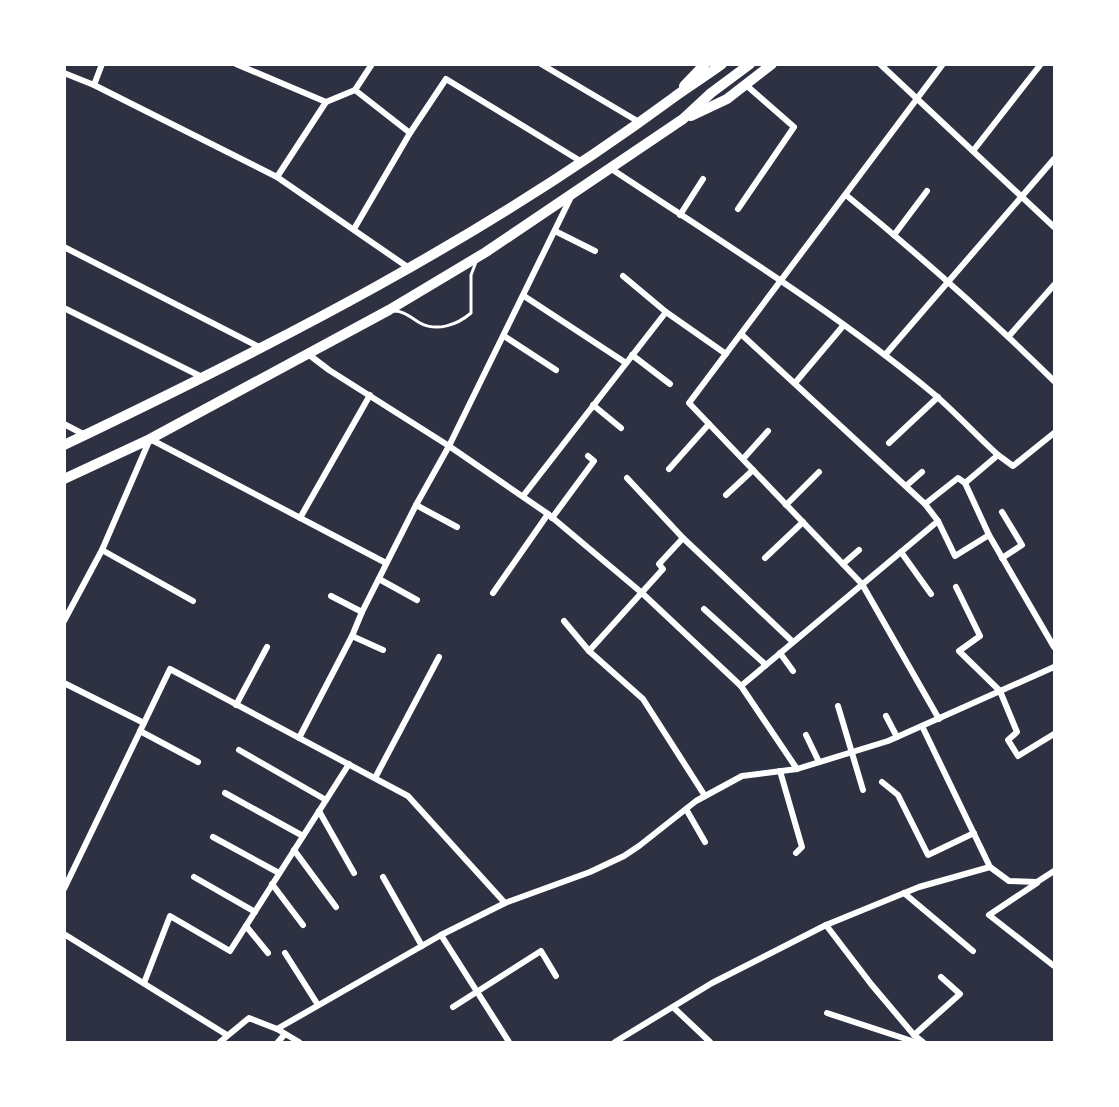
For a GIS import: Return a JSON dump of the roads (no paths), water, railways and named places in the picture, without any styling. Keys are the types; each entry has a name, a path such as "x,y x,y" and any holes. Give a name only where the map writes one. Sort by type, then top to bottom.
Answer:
{"main road":[{"path":"669,101 705,64"},
{"path":"64,445 205,378 410,268 582,162 722,64"},
{"path":"64,479 150,439 386,312 481,255 680,121 711,93 750,64"},
{"path":"680,121 728,99 772,64"}],"street":[{"path":"93,85 102,64"},
{"path":"236,64 326,102"},
{"path":"277,177 326,102 355,90 372,64"},
{"path":"541,64 640,123"},
{"path":"880,64 1054,227"},
{"path":"939,719 862,584 689,403 943,64"},
{"path":"973,151 1041,64"},
{"path":"64,73 93,85 277,177 410,268"},
{"path":"354,230 446,79 582,162"},
{"path":"738,209 795,127 746,85"},
{"path":"355,90 411,133"},
{"path":"885,355 1054,159"},
{"path":"610,168 885,355 938,397 998,455 1013,466 1054,433"},
{"path":"680,215 703,179"},
{"path":"894,235 927,191"},
{"path":"299,738 352,636 386,563 449,446 573,193"},
{"path":"846,195 1009,336 1054,381"},
{"path":"555,231 595,251"},
{"path":"64,247 261,348"},
{"path":"623,276 666,312 726,354"},
{"path":"1009,336 1054,285"},
{"path":"524,296 626,363"},
{"path":"64,309 205,378"},
{"path":"523,496 666,312"},
{"path":"795,382 843,326"},
{"path":"741,334 925,504 938,521 956,556 989,535"},
{"path":"504,336 556,370"},
{"path":"308,354 523,496 642,594 741,686 797,769"},
{"path":"632,355 670,384"},
{"path":"300,518 370,395"},
{"path":"889,442 938,397"},
{"path":"593,405 621,428"},
{"path":"64,424 86,435"},
{"path":"669,469 709,424"},
{"path":"743,459 768,431"},
{"path":"64,621 102,550 150,439 386,563"},
{"path":"965,483 998,455"},
{"path":"493,593 594,461 588,456"},
{"path":"726,495 753,470"},
{"path":"786,505 819,472"},
{"path":"906,486 922,472"},
{"path":"627,478 683,538 794,642"},
{"path":"925,504 958,478 965,483 989,535 1054,646"},
{"path":"416,505 457,527"},
{"path":"1002,512 1022,545 1002,558"},
{"path":"741,686 938,521"},
{"path":"765,558 803,522"},
{"path":"590,651 663,569 659,564 683,538"},
{"path":"102,550 193,601"},
{"path":"843,564 859,550"},
{"path":"901,552 931,594"},
{"path":"379,579 417,600"},
{"path":"956,587 981,636 959,651 1000,691 1017,732 1008,740 1018,756 1054,734"},
{"path":"331,596 362,612"},
{"path":"704,609 766,665"},
{"path":"564,621 590,651 643,699 705,796"},
{"path":"352,636 383,650"},
{"path":"236,705 267,647"},
{"path":"780,653 793,670"},
{"path":"375,778 439,657"},
{"path":"277,1029 441,935 505,903 590,872 624,856 705,796 742,777 797,769 897,737 1054,667"},
{"path":"64,890 170,669 408,796 505,903"},
{"path":"64,683 144,723"},
{"path":"838,706 863,790"},
{"path":"886,716 897,737"},
{"path":"922,726 990,867 1009,881 1037,882"},
{"path":"140,731 198,762"},
{"path":"806,735 819,762"},
{"path":"238,750 326,800"},
{"path":"144,983 170,916 230,951 349,764"},
{"path":"780,771 802,848 796,853"},
{"path":"882,782 898,795 928,855 974,833"},
{"path":"225,793 303,836"},
{"path":"686,809 705,842"},
{"path":"319,811 354,873"},
{"path":"213,837 279,873"},
{"path":"294,850 336,908"},
{"path":"615,1042 712,983 826,926 919,887 990,867"},
{"path":"1053,873 989,915 1054,966"},
{"path":"194,877 255,912"},
{"path":"383,877 422,946"},
{"path":"272,884 303,925"},
{"path":"904,893 974,951"},
{"path":"246,926 268,953"},
{"path":"826,926 871,984 914,1035 923,1042"},
{"path":"64,933 227,1035"},
{"path":"441,935 509,1042"},
{"path":"453,1008 541,951 556,976"},
{"path":"285,953 318,1005"},
{"path":"914,1035 960,994 941,977"},
{"path":"673,1007 710,1042"},
{"path":"827,1013 915,1042"},
{"path":"220,1042 249,1018 277,1029 299,1042"},
{"path":"278,1042 285,1034"}],"lane":[{"path":"386,312 399,311 426,326 441,328 466,317 471,313 471,275 481,255"}]}
